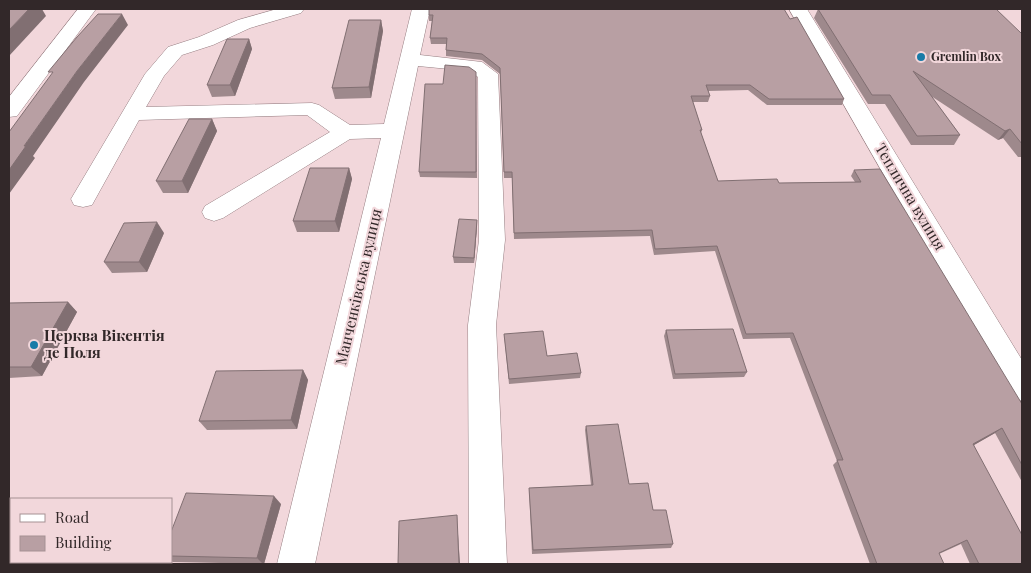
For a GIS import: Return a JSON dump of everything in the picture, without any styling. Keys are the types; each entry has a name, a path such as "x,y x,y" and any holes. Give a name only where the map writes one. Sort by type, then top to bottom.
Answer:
{"street":[{"path":"9,111 88,9"},
{"path":"83,198 155,74 175,51 206,41 244,24 295,9"},
{"name":"Манченківська вулиця","path":"296,564 421,9"},
{"name":"Теплична вулиця","path":"798,9 1022,387"},
{"path":"410,58 427,62 475,66 488,74 490,93 492,240 482,325 488,564"},
{"path":"132,114 312,109 345,132"},
{"path":"214,212 345,132 394,131"}],"building":[{"path":"9,9 29,9 9,30"},
{"path":"429,9 784,9 790,19 797,17 844,99 769,99 750,85 706,85 710,96 691,96 702,130 700,130 718,181 777,179 779,183 861,182 854,170 880,169 1022,404 1022,465 1002,428 973,444 1022,535 1022,564 979,564 967,540 939,553 944,564 877,564 837,460 843,460 793,333 746,334 717,246 655,249 652,230 514,233 512,172 504,172 500,68 482,54 446,50 447,38 430,38 433,15 429,15"},
{"path":"818,9 996,9 1022,34 1022,144 1010,129 1005,131 913,71 960,135 917,136 890,95 872,95"},
{"path":"98,14 122,14 77,71 9,170 9,132 53,72 48,72"},
{"path":"349,20 381,20 369,87 332,88"},
{"path":"227,39 249,39 230,85 207,85"},
{"path":"445,65 469,67 476,72 476,172 419,172 425,84 443,84"},
{"path":"189,119 212,119 182,181 156,181"},
{"path":"310,168 349,168 335,221 293,221"},
{"path":"459,219 477,220 474,258 453,257"},
{"path":"157,222 139,262 104,262 124,223"},
{"name":"Церква Вікентія де Поля","path":"68,302 31,367 9,367 9,303"},
{"path":"733,329 747,372 675,374 666,330"},
{"path":"543,331 547,356 577,353 581,373 509,379 504,334"},
{"path":"303,370 291,420 199,421 216,371"},
{"path":"618,424 629,484 648,483 653,510 666,510 673,544 533,550 529,488 593,485 586,426"},
{"path":"186,493 274,496 257,558 172,556 172,529"},
{"path":"457,515 459,564 398,564 399,521"}],"place":[{"name":"Gremlin Box","path":"921,57"},
{"name":"Церква Вікентія де Поля","path":"34,345"}]}
